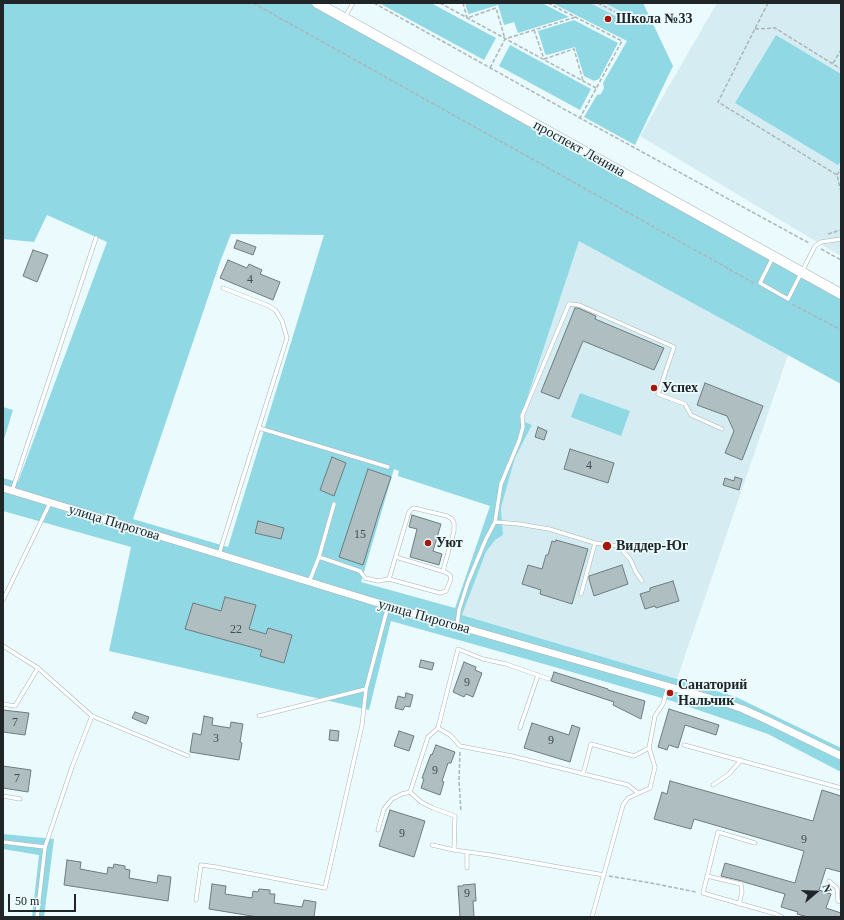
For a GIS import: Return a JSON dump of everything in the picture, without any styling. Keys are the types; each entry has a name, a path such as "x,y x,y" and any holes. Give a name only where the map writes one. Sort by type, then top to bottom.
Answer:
{"main road":[{"name":"проспект Ленина","path":"317,3 841,294"}],"street":[{"name":"улица Пирогова","path":"3,488 388,606 723,702 743,709 841,756"}],"lane":[{"path":"344,18 352,3"},
{"path":"12,491 96,238"},
{"path":"773,257 760,283 788,299 815,246 821,242 841,239"},
{"path":"219,554 287,338 282,321 276,311 269,306 223,288"},
{"path":"457,626 459,610 468,582 486,539 495,522 501,484 519,442 522,427 522,416 570,304 579,305 674,347 658,394 685,404 691,415 722,429"},
{"path":"258,428 388,467"},
{"path":"3,600 50,503"},
{"path":"309,582 319,557 334,504"},
{"path":"389,579 409,512 412,509 447,516 452,519 454,523 454,531 443,571"},
{"path":"495,522 550,529 595,543 618,546 630,559 642,581"},
{"path":"581,594 595,543"},
{"path":"319,557 360,571 365,578 378,581 389,579 440,593 446,590 450,575 443,571 396,557"},
{"path":"196,900 201,865 325,888 362,725 366,689 388,606"},
{"path":"3,646 38,668 92,716 188,756"},
{"path":"410,792 428,737 438,728 458,649 483,659 506,664 548,679"},
{"path":"3,704 14,706 38,668"},
{"path":"520,728 538,675"},
{"path":"592,917 623,806 628,798 650,788 655,767 649,748 655,716 663,704 668,686"},
{"path":"259,716 366,689"},
{"path":"37,917 45,847 72,767 92,716"},
{"path":"438,728 450,735 460,746 512,756 628,785 638,793"},
{"path":"583,774 591,744 634,756 649,748"},
{"path":"684,744 841,788"},
{"path":"713,785 729,774 741,760"},
{"path":"378,830 384,809 392,799 410,792"},
{"path":"410,792 421,802 455,816 454,850"},
{"path":"3,796 20,800"},
{"path":"755,843 718,832 703,893 782,917"},
{"path":"3,842 45,847"},
{"path":"432,845 604,875"},
{"path":"467,852 467,868"},
{"path":"707,876 741,884 742,892 739,904"},
{"path":"829,881 837,888 838,901 841,902"}],"path":[{"path":"253,3 754,283"},
{"path":"374,3 580,118 841,260"},
{"path":"440,3 596,88"},
{"path":"463,3 467,18"},
{"path":"548,3 622,42 580,118"},
{"path":"598,3 621,15"},
{"path":"768,3 718,102 837,175"},
{"path":"467,18 496,8 505,39 490,68"},
{"path":"505,39 576,18"},
{"path":"755,29 775,28 841,69"},
{"path":"534,30 544,59"},
{"path":"544,59 574,49 583,81"},
{"path":"833,64 841,50"},
{"path":"841,168 837,175 841,192"},
{"path":"822,236 841,230"},
{"path":"788,301 841,330"},
{"path":"460,746 459,781 461,818"},
{"path":"604,875 703,893"}],"shaded area":[{"path":"3,3 317,3 841,294 841,384 579,241 520,420 532,425 515,458 501,508 503,535 495,540 486,552 462,615 736,697 841,748 841,772 768,734 672,701 391,621 369,710 109,651 131,547 3,511 3,478 18,482 107,242 47,215 34,242 3,239","holes":["231,234 324,235 228,547 133,519 220,262","394,469 399,471 398,476 490,506 455,608 361,582"]},
{"path":"379,3 431,3 496,38 484,60"},
{"path":"465,3 542,3 569,17 518,33 514,22 504,25 498,5 469,14"},
{"path":"552,3 590,3 621,19 624,13 605,3 643,3 673,66 635,145 584,117 597,95 601,94 604,88 603,83 627,41"},
{"name":"Школа №33","path":"560,3 635,3 619,34"},
{"path":"717,3 841,3 841,256 640,136"},
{"path":"574,20 618,43 599,79 594,81 584,76 575,47 547,55 545,54 538,31"},
{"path":"776,35 841,74 841,161 838,165 735,103"},
{"path":"510,45 591,89 580,110 499,66"},
{"path":"579,240 788,355 677,679 462,615 486,552 495,540 503,535 501,508 515,458 532,425 520,421"},
{"path":"580,393 630,411 621,436 571,417"},
{"path":"3,407 13,410 3,442"},
{"path":"3,834 54,839 44,917 32,917 39,855 3,849"}],"building":[{"path":"237,240 256,247 253,255 234,248"},
{"path":"33,250 48,255 37,282 23,276"},
{"path":"228,260 247,268 249,264 262,270 260,274 280,282 273,300 220,278"},
{"path":"575,308 596,316 595,319 664,348 654,370 583,341 559,399 541,392"},
{"path":"705,383 763,406 742,460 725,453 734,431 727,416 697,405"},
{"path":"538,427 547,431 544,440 535,437"},
{"path":"570,449 614,463 608,483 564,469"},
{"path":"332,457 346,463 334,496 320,490"},
{"path":"368,469 391,477 363,565 339,557"},
{"path":"735,477 742,479 739,490 723,485 725,478 734,481"},
{"path":"412,515 441,524 433,551 442,554 439,565 410,557 417,529 409,527"},
{"path":"258,521 284,528 281,539 255,533"},
{"path":"556,540 588,549 572,604 540,594 541,590 522,584 528,565 542,569 552,541 555,542"},
{"path":"622,565 628,584 594,596 589,576"},
{"path":"673,581 679,601 656,608 655,606 645,609 640,594 650,591 650,588"},
{"path":"225,597 256,605 249,629 266,634 268,628 292,635 284,663 260,656 262,650 185,629 193,603 221,611"},
{"path":"421,660 434,663 432,670 419,667"},
{"path":"464,662 476,667 475,670 482,673 473,697 466,694 464,697 453,692"},
{"path":"554,672 645,701 641,719 613,705 614,702 551,681"},
{"path":"406,693 413,695 410,707 405,706 403,710 395,708 398,696 405,698"},
{"path":"669,709 719,725 716,735 685,725 678,748 669,745 667,750 658,747"},
{"path":"3,710 29,713 25,735 3,732"},
{"path":"135,712 149,717 146,724 132,718"},
{"path":"204,716 213,718 212,725 230,728 231,722 243,724 239,760 190,752 193,733 201,735"},
{"path":"532,723 569,735 572,725 580,728 570,762 524,748"},
{"path":"330,730 339,731 338,741 329,740"},
{"path":"399,731 414,736 409,751 394,746"},
{"path":"436,745 455,752 451,763 448,763 442,781 444,782 440,795 421,788 424,779 422,778"},
{"path":"3,766 31,770 28,792 3,788"},
{"path":"670,781 813,821 822,790 841,796 841,872 826,868 819,890 831,894 826,908 841,913 841,917 808,917 797,914 798,912 781,907 785,894 721,876 725,863 795,883 804,851 694,819 691,829 654,819 662,792 667,794"},
{"path":"390,810 425,821 414,857 379,846"},
{"path":"67,860 81,862 80,869 107,874 108,867 113,868 114,864 125,866 125,869 130,870 129,878 157,883 158,875 171,877 168,901 64,885"},
{"path":"212,884 226,886 225,894 252,898 253,891 258,892 259,889 270,890 270,894 275,894 274,903 302,907 304,900 316,902 314,917 258,917 209,909"},
{"path":"475,884 476,901 473,901 474,917 460,917 458,886"}],"place":[{"name":"Школа №33","path":"608,19"},
{"name":"Успех","path":"654,388"},
{"name":"Уют","path":"428,543"},
{"name":"Виддер-Юг","path":"607,546"},
{"name":"Санаторий Нальчик","path":"670,693"}]}
